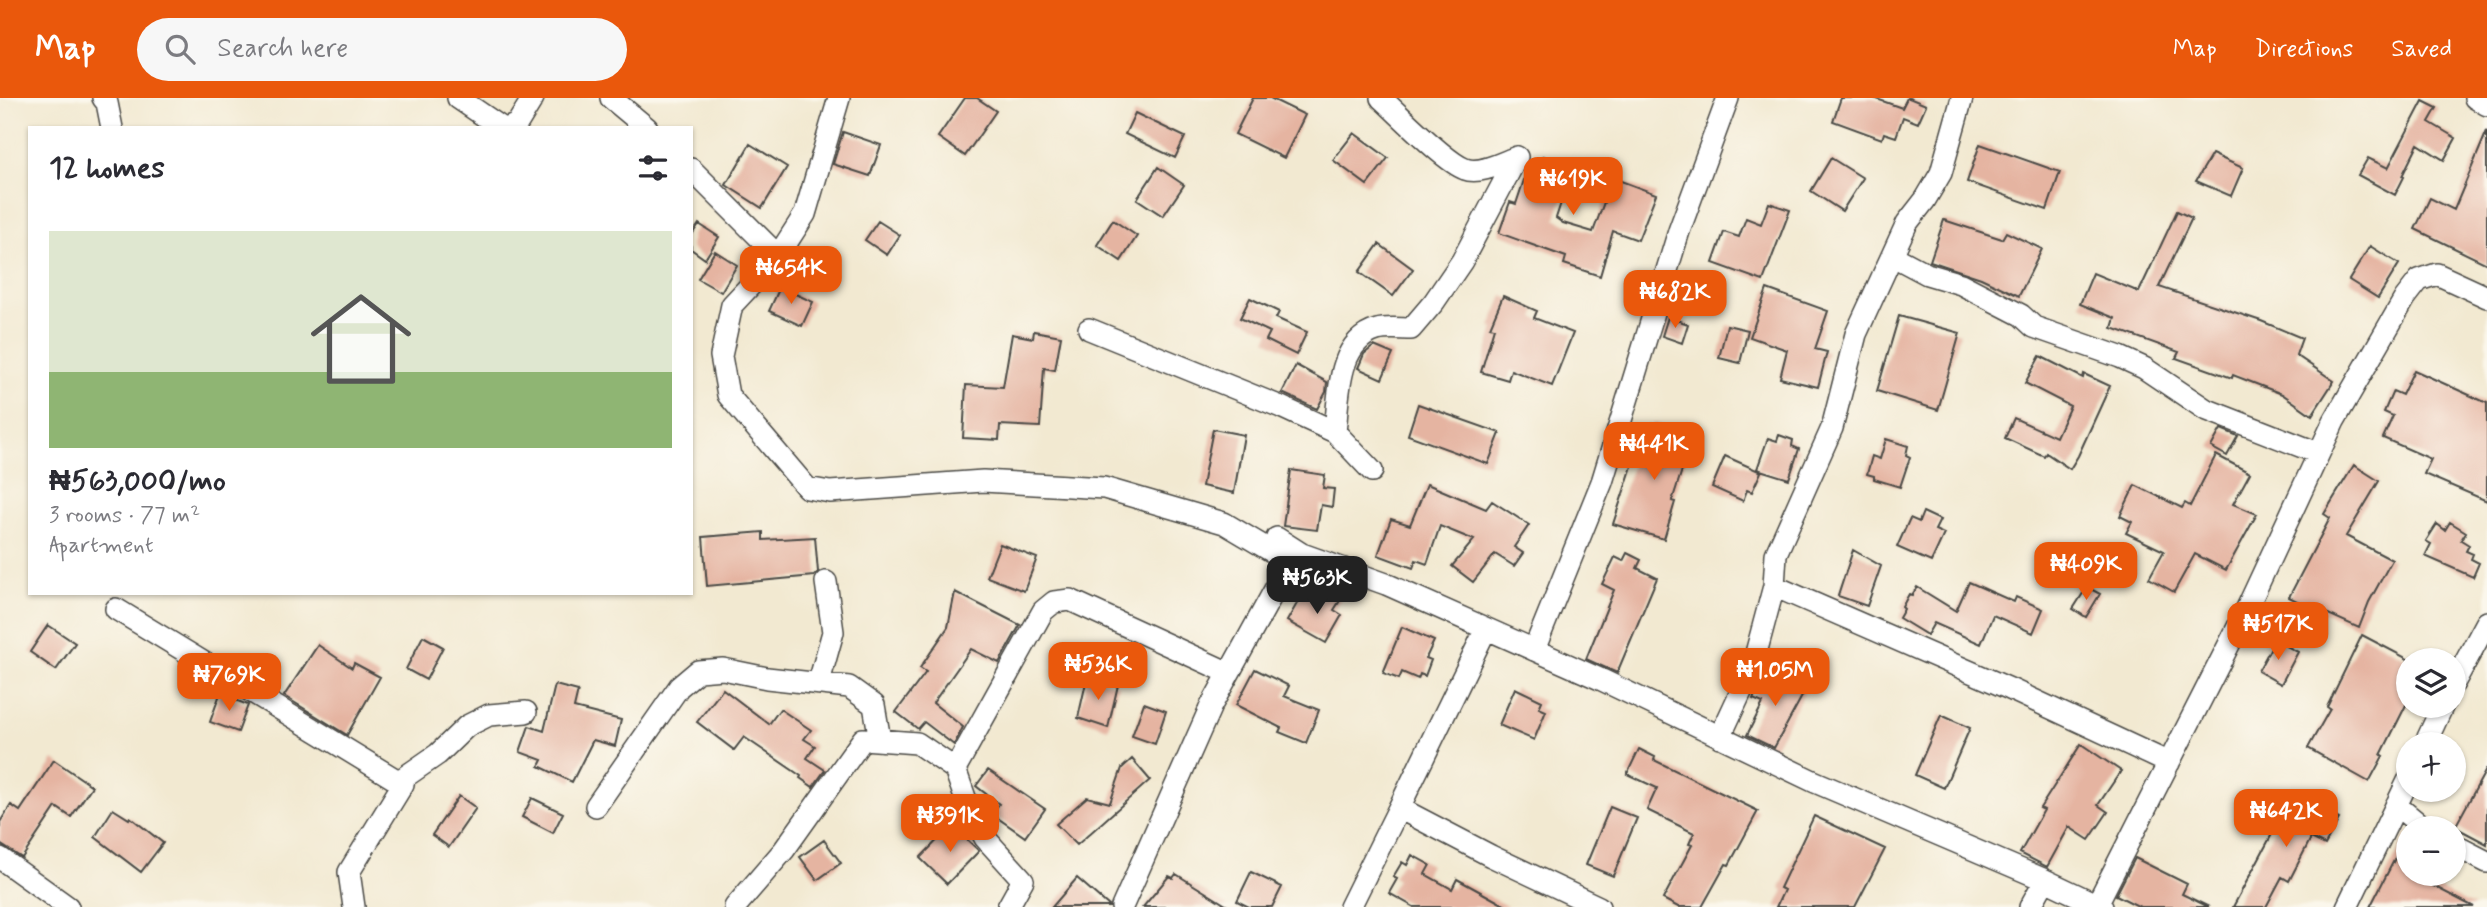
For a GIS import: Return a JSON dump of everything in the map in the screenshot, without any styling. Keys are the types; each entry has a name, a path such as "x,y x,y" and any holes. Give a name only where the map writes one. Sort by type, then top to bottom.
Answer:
{"street":[{"path":"103,98 107,103 112,126"},
{"path":"458,98 499,126"},
{"path":"512,126 517,124 533,98"},
{"path":"611,98 645,126"},
{"path":"839,98 806,214 778,256 732,305 721,356 728,395 807,488 830,492 983,481 1104,488 1224,523 1290,562 1211,706 1122,907"},
{"path":"1335,432 1342,368 1358,341 1377,330 1411,329 1434,302 1462,261 1517,157 1489,168 1466,170 1443,154 1381,98"},
{"path":"1534,650 1602,482 1679,231 1728,98"},
{"path":"1720,737 1752,668 1774,586 1776,554 1832,428 1856,334 1907,223 1926,200 1941,173 1962,98"},
{"path":"2475,98 2487,105"},
{"path":"693,171 778,256"},
{"path":"1894,256 1927,274 1961,284 2021,315 2034,327 2144,368 2205,409 2318,453"},
{"path":"1254,524 1302,554 1386,584 1813,781 2045,880 2099,906 2242,619 2318,453 2405,298 2419,280 2437,274 2487,297"},
{"path":"1089,329 1281,407 1335,432 1372,471"},
{"path":"820,682 833,632 826,582"},
{"path":"1774,586 2010,688 2169,763"},
{"path":"955,769 1044,611 1054,602 1070,600 1229,673"},
{"path":"116,609 403,784 349,872 354,907"},
{"path":"2466,662 2486,626"},
{"path":"1350,907 1486,629"},
{"path":"596,806 679,687 698,671 723,669 767,678 849,687 874,705 880,740"},
{"path":"399,781 438,754 467,726 489,715 526,712"},
{"path":"735,907 784,850 863,739 916,743 955,769 969,809 985,838 1023,880 1008,907"},
{"path":"2347,907 2398,802"},
{"path":"2396,805 2409,816"},
{"path":"1399,808 1591,905"},
{"path":"2466,851 2487,862"},
{"path":"0,858 68,907"},
{"path":"2031,907 2045,880"}],"building":[{"path":"965,98 977,98 996,111 965,156 938,137"},
{"path":"1253,98 1270,98 1305,115 1284,158 1235,134"},
{"path":"1841,98 1874,98 1902,108 1909,98 1926,105 1918,123 1903,117 1896,137 1884,133 1882,139 1833,121"},
{"path":"2423,101 2437,108 2429,122 2456,138 2444,160 2418,144 2395,195 2358,175 2368,158 2388,168"},
{"path":"1135,113 1185,137 1175,158 1125,134"},
{"path":"2487,131 2487,264 2415,229 2430,198 2454,210"},
{"path":"843,132 881,145 870,176 833,164"},
{"path":"1354,133 1388,158 1367,185 1333,160"},
{"path":"750,144 787,167 762,208 726,185"},
{"path":"1980,144 2060,172 2047,210 1967,182"},
{"path":"2212,154 2243,168 2231,196 2196,181"},
{"path":"1543,156 1562,163 1559,172 1570,175 1556,218 1563,223 1593,232 1613,178 1656,194 1638,240 1613,231 1600,276 1564,264 1566,257 1499,233 1510,202 1516,204 1530,162 1540,165"},
{"path":"1831,158 1863,178 1842,211 1811,191"},
{"path":"1158,167 1184,185 1163,216 1137,199"},
{"path":"1769,203 1790,210 1763,281 1713,263 1724,232 1739,237 1746,218 1761,224"},
{"path":"2177,211 2192,218 2159,287 2261,321 2302,338 2296,355 2334,381 2312,415 2282,394 2233,375 2232,378 2176,358 2179,352 2112,328 2115,318 2080,304 2093,273 2139,292"},
{"path":"1113,220 1137,236 1121,261 1097,245"},
{"path":"1944,220 2002,239 2006,232 2042,249 2019,296 1981,278 1930,261"},
{"path":"878,221 900,235 887,255 865,240"},
{"path":"699,224 719,237 705,259 693,250 693,233"},
{"path":"1379,244 1413,269 1393,296 1359,272"},
{"path":"2370,246 2399,264 2378,298 2349,280"},
{"path":"715,251 737,265 721,292 698,279"},
{"path":"780,287 813,302 802,326 769,311"},
{"path":"1767,289 1828,311 1815,349 1827,352 1818,387 1780,378 1787,350 1750,337"},
{"path":"1503,296 1537,311 1534,318 1573,333 1552,386 1511,370 1508,380 1481,372 1494,328 1490,327"},
{"path":"1250,298 1279,312 1276,318 1307,332 1296,355 1266,340 1270,332 1240,318"},
{"path":"1899,316 1960,333 1938,410 1877,391"},
{"path":"1668,317 1688,324 1682,343 1662,336"},
{"path":"1727,325 1748,330 1740,363 1719,358"},
{"path":"1034,331 1061,336 1055,370 1044,368 1040,427 1000,425 999,440 963,438 966,385 1003,387 1012,334 1033,338"},
{"path":"1374,346 1393,354 1382,379 1358,368 1364,354"},
{"path":"2040,356 2083,378 2084,374 2110,386 2070,469 2046,453 2044,456 2005,438 2014,418 2056,437 2070,406 2025,383"},
{"path":"1296,365 1327,382 1326,392 1317,409 1282,393"},
{"path":"2414,370 2487,403 2487,501 2424,474 2431,459 2383,438 2393,416 2384,412 2393,391 2402,395"},
{"path":"1418,404 1500,433 1488,464 1408,435"},
{"path":"1653,423 1693,436 1672,501 1675,502 1664,539 1613,524 1639,445 1645,447"},
{"path":"1213,429 1244,435 1234,493 1202,486"},
{"path":"2221,429 2238,436 2227,456 2211,447"},
{"path":"1779,435 1793,440 1792,446 1799,449 1789,479 1757,469 1768,438 1777,441"},
{"path":"1886,439 1908,446 1906,455 1910,457 1900,487 1867,474 1872,456 1880,459"},
{"path":"2216,455 2250,473 2233,504 2257,514 2226,570 2195,554 2174,592 2149,578 2164,551 2126,533 2132,522 2120,516 2135,485 2182,508 2185,503 2190,506"},
{"path":"1725,456 1761,472 1752,492 1747,490 1743,501 1712,487"},
{"path":"2354,465 2379,481 2346,536 2392,560 2369,602 2359,628 2289,597 2330,518 2324,514"},
{"path":"1291,470 1325,475 1323,488 1334,489 1332,507 1321,505 1317,530 1283,526"},
{"path":"1427,484 1486,509 1492,501 1529,525 1514,547 1523,553 1514,566 1495,554 1473,582 1452,566 1474,540 1440,526 1427,564 1416,560 1413,568 1378,555 1391,519 1410,525"},
{"path":"1923,512 1940,520 1935,530 1944,534 1931,562 1897,547 1910,518 1919,522"},
{"path":"2450,522 2466,532 2461,540 2469,545 2466,551 2473,554 2471,559 2479,563 2473,577 2425,556 2431,544 2426,541 2437,524 2445,530"},
{"path":"763,532 763,540 815,537 818,572 814,576 707,586 703,537"},
{"path":"1000,544 1037,558 1024,591 987,577"},
{"path":"1853,550 1881,566 1867,606 1838,596"},
{"path":"1627,553 1641,560 1637,568 1657,578 1617,673 1586,659 1614,590 1602,584 1615,557 1623,561"},
{"path":"1969,582 2014,602 2016,597 2043,609 2033,633 1993,615 1981,644 1934,623 1927,635 1899,618 1909,594 1912,595 1917,587 1956,611"},
{"path":"2087,587 2100,594 2086,617 2073,609"},
{"path":"1326,590 1341,599 1334,610 1342,615 1326,643 1287,621 1303,593 1319,602"},
{"path":"955,592 1020,625 999,663 971,649 933,703 963,727 954,745 924,722 918,729 896,712 926,672 920,668 948,627"},
{"path":"48,625 75,643 56,670 30,652"},
{"path":"1402,627 1434,641 1426,658 1431,660 1425,676 1420,674 1418,679 1402,672 1399,679 1383,673"},
{"path":"2362,635 2396,653 2396,718 2400,718 2369,782 2308,748 2330,709 2327,707"},
{"path":"423,636 443,647 426,680 406,669"},
{"path":"2275,640 2298,652 2281,684 2258,671"},
{"path":"318,645 352,668 354,663 380,677 347,735 284,696"},
{"path":"1255,669 1289,686 1284,696 1319,710 1306,743 1279,732 1281,728 1236,705"},
{"path":"1767,670 1806,689 1774,748 1747,735 1763,703 1753,699"},
{"path":"1087,678 1118,685 1108,728 1078,718"},
{"path":"555,685 578,691 574,708 621,720 615,746 593,740 572,782 539,766 542,760 520,752 529,726 544,731"},
{"path":"1515,688 1542,701 1539,708 1546,711 1534,740 1499,725"},
{"path":"723,689 769,724 780,709 811,730 804,739 815,746 807,758 825,770 813,787 744,737 734,750 697,722"},
{"path":"220,694 248,705 238,732 210,722"},
{"path":"1144,703 1166,711 1155,744 1132,736"},
{"path":"1941,715 1970,728 1944,788 1915,775"},
{"path":"2081,744 2121,771 2098,805 2108,812 2089,840 2069,827 2047,867 2020,853 2044,810 2040,808"},
{"path":"1639,749 1655,757 1654,760 1758,811 1729,865 1726,864 1702,907 1678,907 1663,899 1692,845 1689,844 1694,833 1647,810 1657,788 1627,774"},
{"path":"1132,759 1150,780 1077,845 1056,824 1087,797 1110,803 1122,768"},
{"path":"54,760 92,786 71,817 56,807 22,858 0,844 0,822 11,805 20,811"},
{"path":"2487,768 2487,844 2466,833 2466,816 2461,816"},
{"path":"988,770 1045,809 1025,837 992,814 999,804 976,786"},
{"path":"2290,793 2339,819 2325,845 2311,838 2289,881 2282,877 2266,907 2233,907 2279,821 2276,819"},
{"path":"459,796 476,808 449,847 432,835"},
{"path":"532,798 563,813 553,833 522,817"},
{"path":"1610,807 1637,818 1613,876 1586,865"},
{"path":"113,809 129,819 130,817 163,843 141,872 95,837"},
{"path":"1814,816 1885,849 1855,907 1776,907 1784,890 1780,888"},
{"path":"952,825 979,851 947,884 920,858"},
{"path":"824,840 841,863 817,880 800,857"},
{"path":"1412,855 1430,865 1425,874 1452,889 1457,879 1508,907 1414,907 1389,893 1397,879 1393,877 1402,862 1407,865"},
{"path":"2396,856 2396,886 2433,886 2474,907 2370,907"},
{"path":"2135,858 2187,884 2182,894 2209,907 2140,907 2116,895"},
{"path":"1251,872 1282,887 1272,907 1249,907 1237,901"},
{"path":"1176,874 1229,907 1143,907 1169,876 1173,878"},
{"path":"1077,878 1109,906 1109,907 1052,907"}]}
